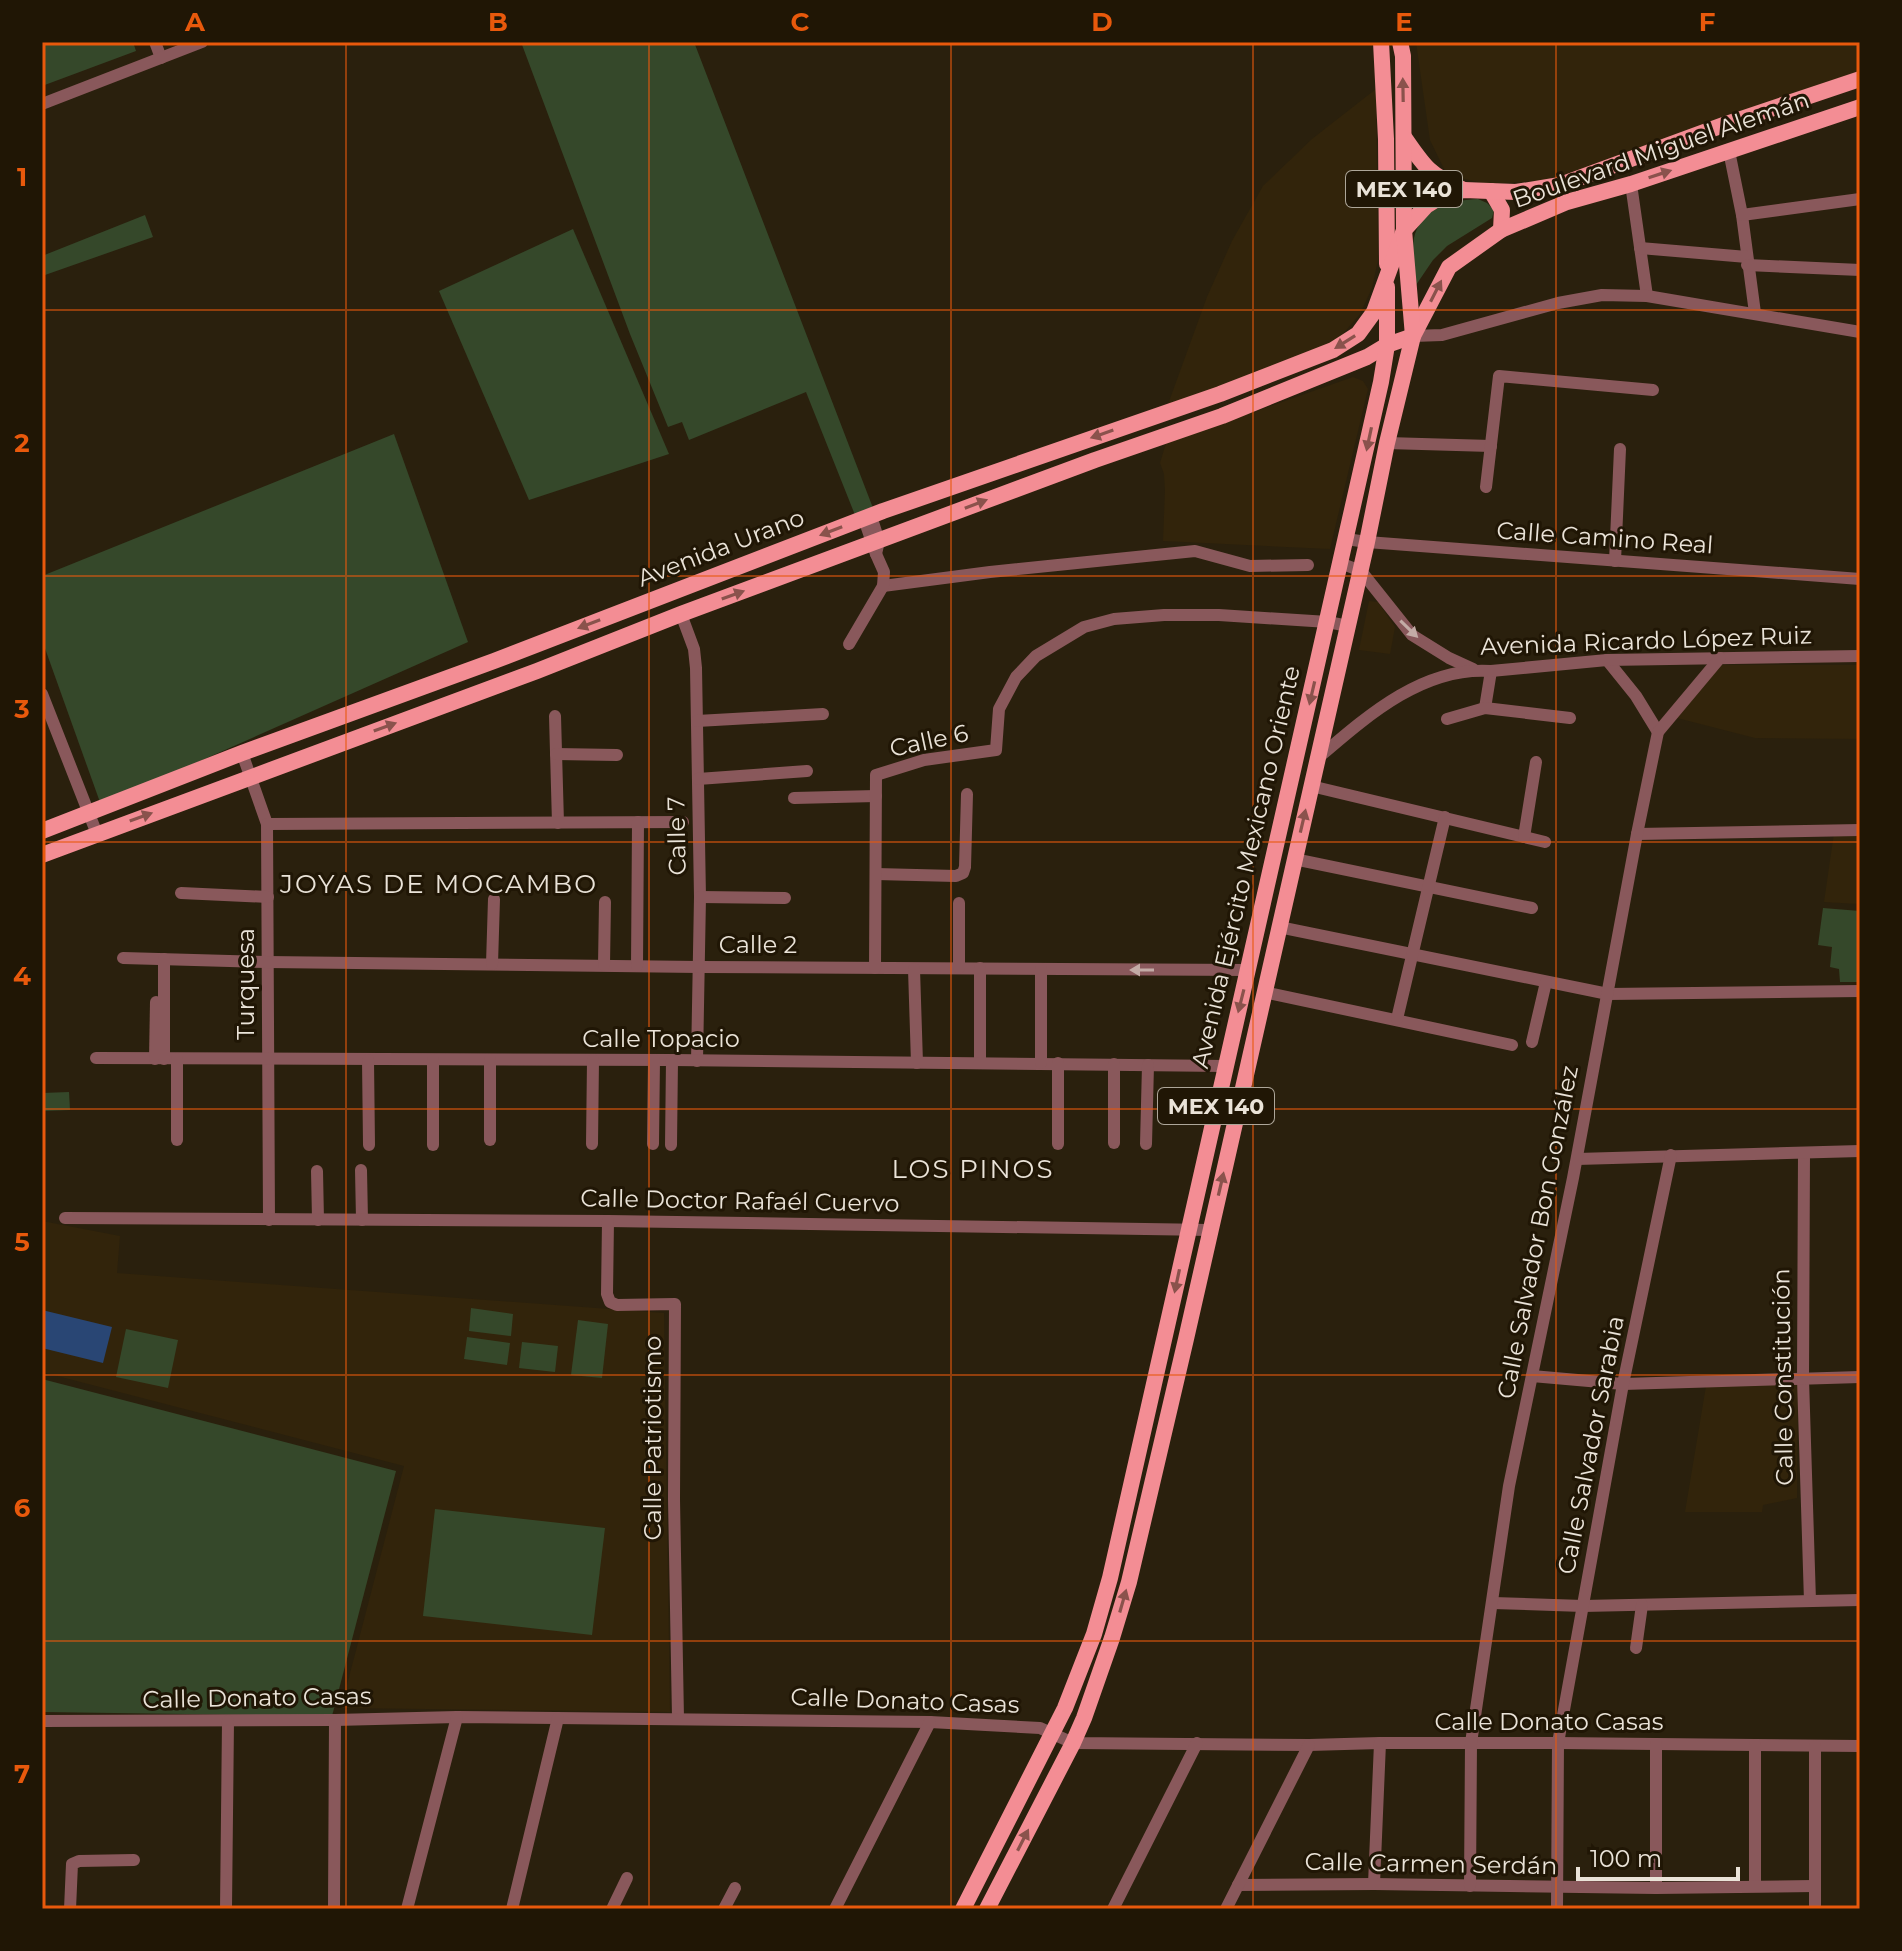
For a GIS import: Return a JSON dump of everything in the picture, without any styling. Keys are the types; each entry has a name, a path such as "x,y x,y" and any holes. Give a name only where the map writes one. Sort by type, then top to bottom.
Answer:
{"main road":[{"name":"MEX 140","path":"1381,42 1387,279"},
{"name":"MEX 140","path":"1400,42 1403,56 1404,230 1413,336"},
{"name":"Boulevard Miguel Alemán","path":"1387,279 1404,230 1426,206 1447,193 1464,190 1516,192 1560,185 1860,79"},
{"name":"Boulevard Miguel Alemán","path":"1413,336 1449,267 1501,230 1567,202 1631,184 1860,107"},
{"path":"1404,136 1422,164 1439,179 1464,190"},
{"name":"MEX 140","path":"1386,164 1404,164"},
{"path":"1491,191 1502,210 1501,230"},
{"name":"Avenida Ejército Mexicano Oriente","path":"963,1909 1065,1708 1094,1634 1110,1578 1378,394 1387,345 1387,279"},
{"name":"Avenida Urano","path":"42,831 867,517 1220,394 1333,350 1358,334 1374,312 1387,279"},
{"path":"1387,345 1413,336"},
{"name":"Avenida Ejército Mexicano Oriente","path":"987,1909 1084,1718 1129,1582 1413,336"},
{"name":"Avenida Urano","path":"42,855 537,671 681,614 876,546 1095,460 1222,416 1367,357 1387,345"},
{"path":"1338,369 1367,373 1378,394"},
{"path":"754,561 764,584"}],"street":[{"path":"155,42 161,58"},
{"path":"42,104 202,42"},
{"path":"1729,151 1742,215 1755,313"},
{"path":"1631,184 1647,296"},
{"path":"1742,215 1860,199"},
{"path":"1640,248 1860,270"},
{"path":"1413,336 1442,335 1558,303 1602,295 1647,296 1860,332"},
{"path":"1486,487 1499,376 1653,390"},
{"path":"1387,443 1491,446"},
{"path":"1615,561 1620,449"},
{"path":"849,644 883,586 884,572 867,517"},
{"name":"Calle Camino Real","path":"1346,539 1860,579"},
{"path":"883,586 1195,551 1250,566 1308,565"},
{"path":"1340,563 1361,571 1412,635 1473,669"},
{"name":"Calle 7","path":"681,614 694,649 697,721 700,897 697,1061"},
{"name":"Calle 6","path":"876,796 876,775 924,760 996,750 999,709 1016,677 1036,656 1084,627 1114,619 1164,615 1219,615 1348,626"},
{"name":"Avenida Ricardo López Ruiz","path":"1317,759 1395,697 1436,678 1473,669 1491,671 1607,660 1860,656"},
{"name":"Calle Salvador Bon González","path":"1470,1886 1471,1743 1509,1486 1577,1159 1637,834 1658,732 1720,658"},
{"path":"1607,660 1636,696 1658,732"},
{"path":"1485,708 1491,671"},
{"path":"43,701 97,834"},
{"path":"1447,719 1485,708 1570,718"},
{"path":"697,721 823,714"},
{"path":"555,716 558,823"},
{"name":"Turquesa","path":"242,753 267,824 269,1220"},
{"path":"556,754 617,755"},
{"path":"1524,837 1536,762"},
{"path":"698,779 807,771"},
{"path":"1311,786 1545,842"},
{"path":"876,874 956,876 963,873 967,794"},
{"path":"794,798 876,796 875,968"},
{"path":"1397,1019 1445,817"},
{"path":"637,966 638,822"},
{"path":"267,824 683,822"},
{"path":"1637,834 1860,830"},
{"path":"1294,859 1532,908"},
{"path":"181,893 268,897"},
{"path":"700,897 785,898"},
{"path":"492,964 494,899"},
{"path":"604,965 605,902"},
{"path":"959,903 959,968"},
{"path":"1279,927 1608,994 1860,991"},
{"name":"Calle 2","path":"123,958 699,967 1248,970"},
{"path":"160,959 165,1059 177,1140"},
{"path":"980,968 980,1063"},
{"path":"914,969 917,1063"},
{"path":"1041,969 1041,1063"},
{"path":"1532,1042 1546,982"},
{"path":"1264,992 1512,1045"},
{"name":"Calle Topacio","path":"96,1058 1225,1066"},
{"path":"368,1060 369,1145"},
{"path":"433,1060 433,1145"},
{"path":"490,1060 490,1140"},
{"path":"592,1144 593,1060"},
{"path":"653,1144 654,1060"},
{"path":"671,1145 672,1060"},
{"path":"1058,1063 1058,1144"},
{"path":"1114,1064 1114,1143"},
{"path":"1146,1144 1148,1065"},
{"path":"1577,1159 1860,1151"},
{"name":"Calle Constitución","path":"1804,1153 1803,1379 1810,1601"},
{"name":"Calle Salvador Sarabia","path":"1557,1909 1558,1743 1623,1384 1671,1155"},
{"path":"361,1170 362,1220"},
{"path":"317,1171 318,1220"},
{"name":"Calle Doctor Rafaél Cuervo","path":"65,1218 608,1221 1210,1230"},
{"name":"Calle Patriotismo","path":"608,1221 607,1294 610,1302 617,1305 675,1304 674,1499 678,1718"},
{"path":"1532,1376 1623,1384 1860,1377"},
{"path":"1493,1603 1583,1606 1860,1600"},
{"path":"1636,1648 1642,1605"},
{"path":"407,1909 457,1717"},
{"path":"512,1909 558,1718"},
{"name":"Calle Donato Casas","path":"42,1721 678,1718 930,1722 1029,1727 1040,1728 1073,1743 1860,1746"},
{"path":"334,1909 335,1720"},
{"path":"226,1909 228,1721"},
{"path":"835,1909 930,1722"},
{"path":"1113,1909 1197,1743"},
{"path":"1374,1884 1380,1743"},
{"path":"1656,1744 1656,1888"},
{"path":"1226,1909 1309,1745"},
{"path":"1755,1745 1755,1885"},
{"path":"1815,1746 1815,1909"},
{"path":"70,1909 72,1864 79,1861 134,1860"},
{"path":"612,1909 627,1878"},
{"name":"Calle Carmen Serdán","path":"1238,1885 1814,1886"},
{"path":"724,1909 735,1888"}],"shaded area":[{"path":"1416,42 1860,42 1860,75 1555,180 1487,184 1447,175 1430,140"},
{"path":"1376,89 1378,260 1372,288 1360,314 1342,335 1316,353 1167,407 1207,297 1232,241 1263,186 1312,139"},
{"path":"1353,377 1363,381 1368,389 1330,549 1163,541 1165,490 1160,463 1166,443"},
{"path":"1369,601 1378,602 1395,627 1390,654 1359,650"},
{"path":"1721,665 1860,665 1860,739 1755,738 1677,718"},
{"path":"1860,832 1858,904 1824,902 1834,833"},
{"path":"42,1221 120,1236 117,1273 664,1313 670,1712 341,1708 404,1466 42,1372"},
{"path":"1798,1384 1797,1498 1763,1505 1762,1512 1685,1512 1706,1386"}],"green space":[{"path":"42,42 133,42 136,51 42,86"},
{"path":"521,42 694,42 873,508 855,515 806,392 689,440 682,422 668,427"},
{"path":"1478,199 1494,210 1492,218 1447,246 1414,285 1413,245 1419,225 1441,207"},
{"path":"145,215 153,237 45,275 42,293 42,256"},
{"path":"573,229 669,454 529,500 439,291"},
{"path":"394,434 468,642 101,805 42,640 42,576"},
{"path":"1823,908 1860,911 1860,982 1840,982 1839,969 1830,967 1832,947 1818,945"},
{"path":"69,1092 70,1110 42,1111 42,1093"},
{"path":"471,1308 513,1314 511,1336 469,1331"},
{"path":"578,1320 608,1324 602,1378 571,1375"},
{"path":"126,1329 178,1340 168,1388 116,1377"},
{"path":"467,1337 510,1343 507,1365 464,1359"},
{"path":"522,1342 558,1346 555,1372 519,1368"},
{"path":"42,1379 396,1471 332,1716 42,1712"},
{"path":"435,1509 605,1528 592,1635 423,1616"}],"water":[{"path":"42,1310 112,1327 103,1363 42,1348"}],"district":[{"name":"JOYAS DE MOCAMBO","path":"439,884"},
{"name":"LOS PINOS","path":"973,1169"}]}
